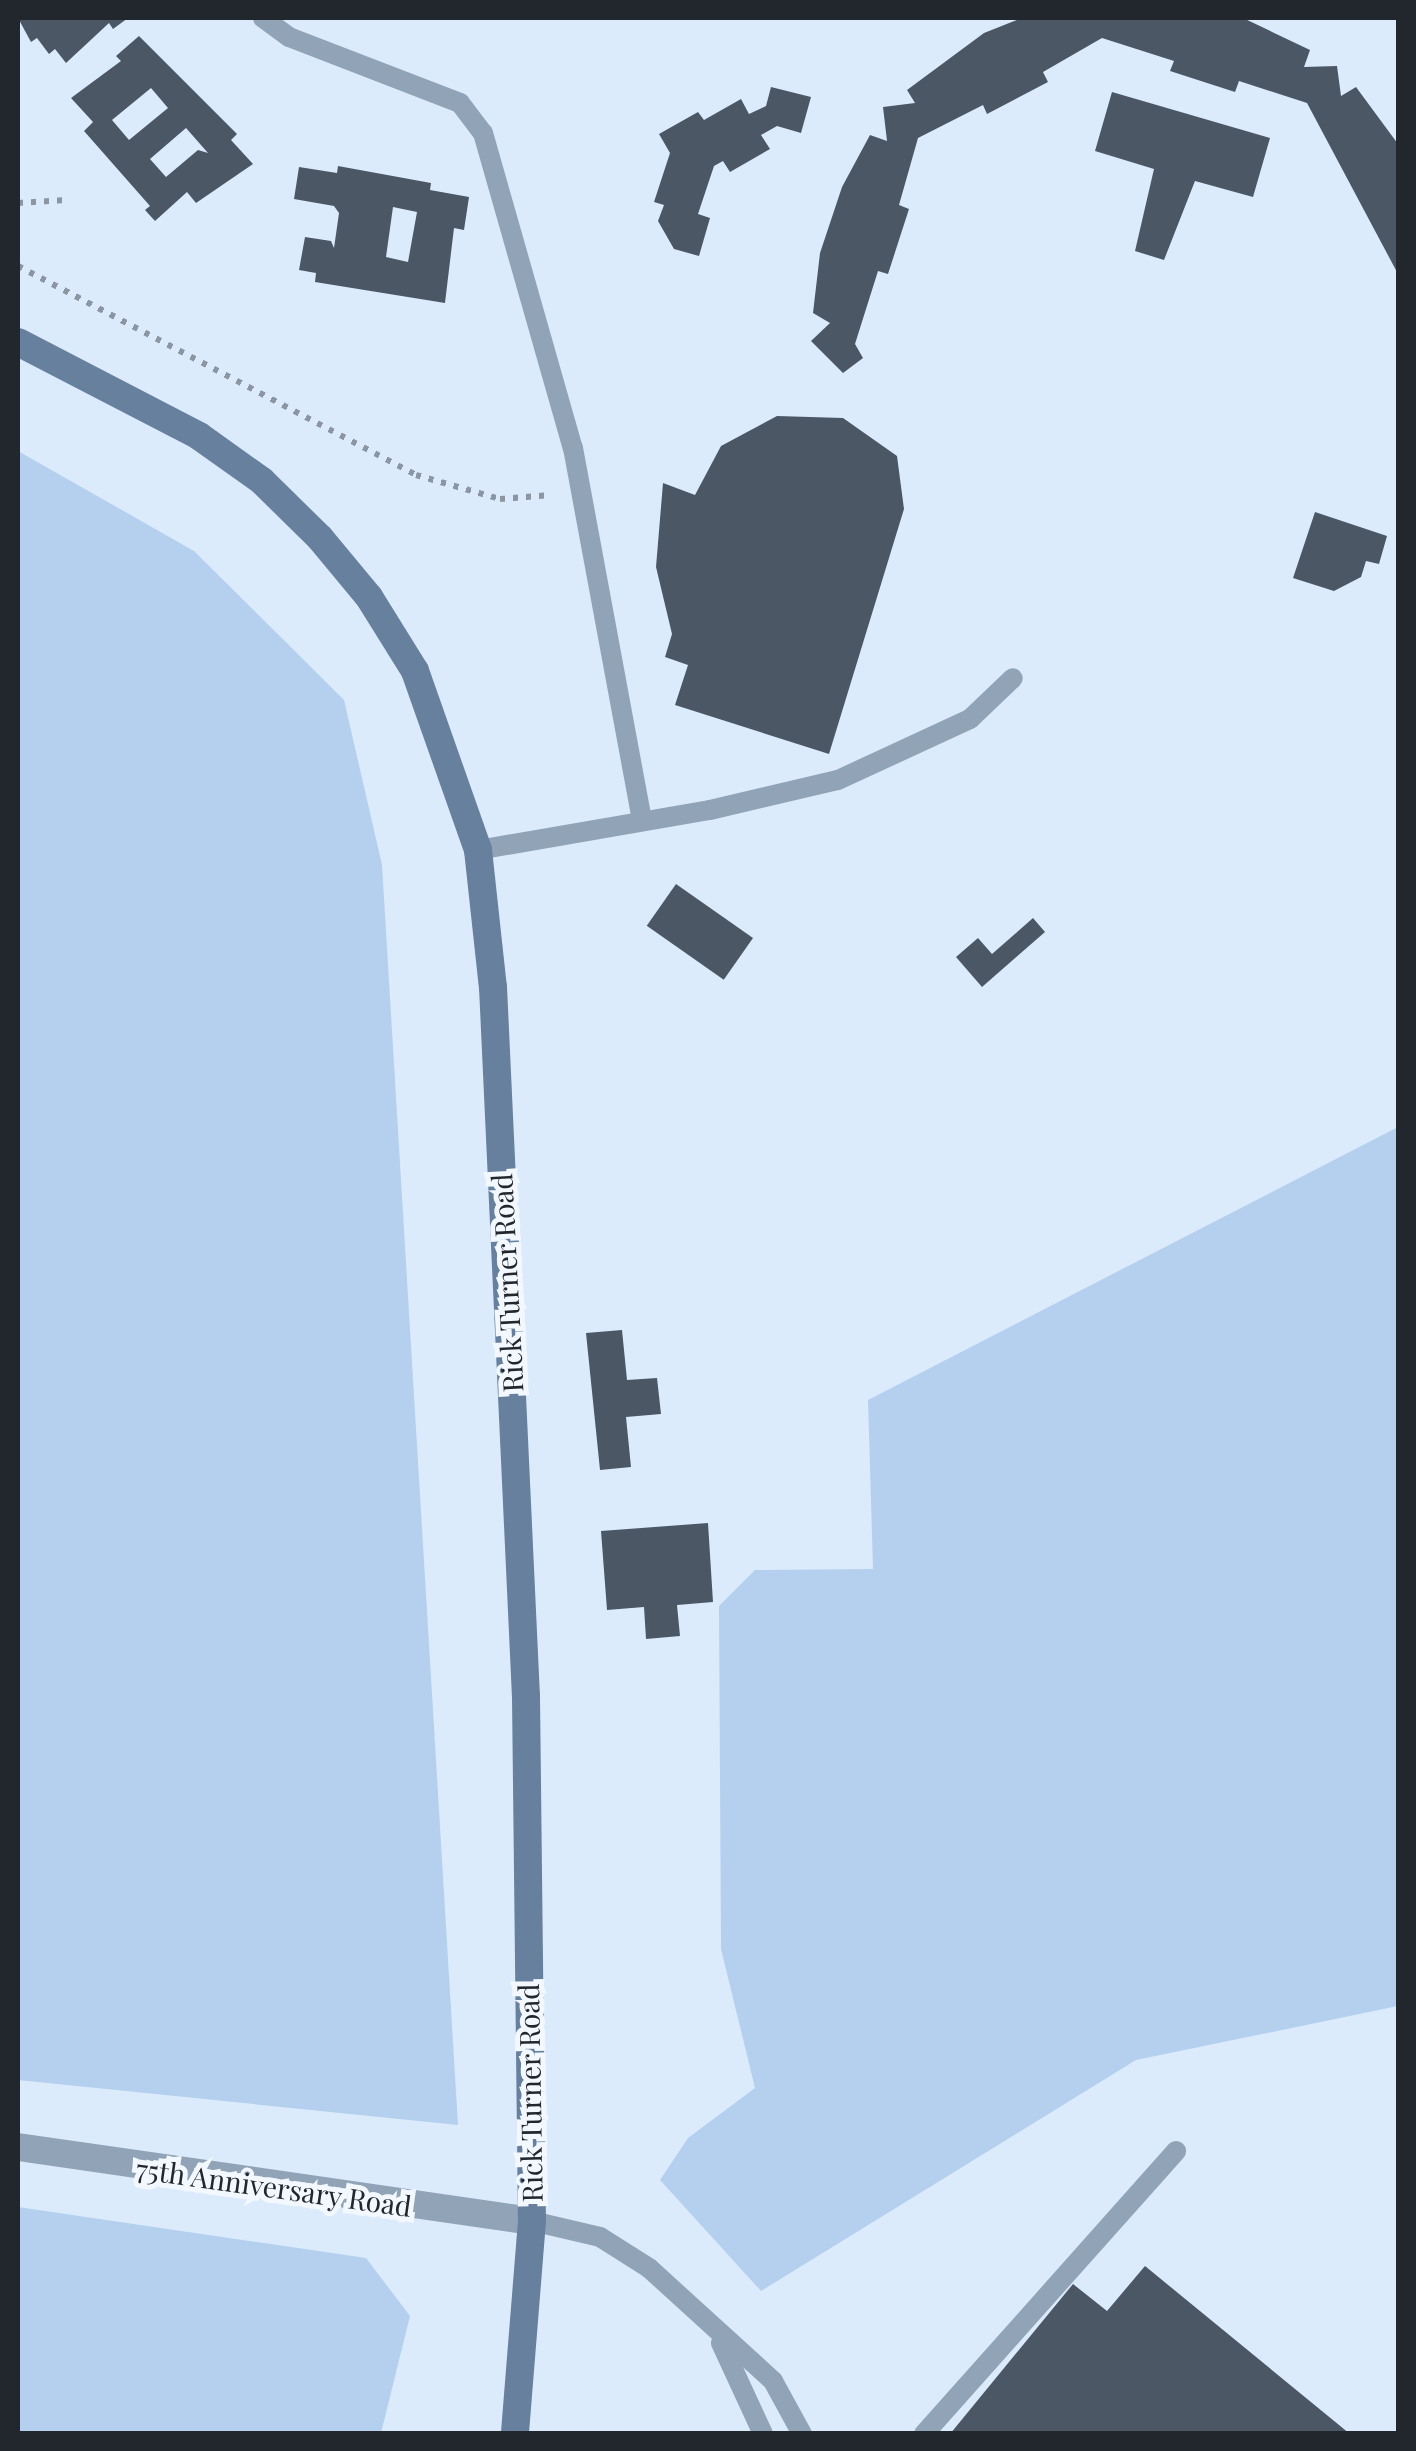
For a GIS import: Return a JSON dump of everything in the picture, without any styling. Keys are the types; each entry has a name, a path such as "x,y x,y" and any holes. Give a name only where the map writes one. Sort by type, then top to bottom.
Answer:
{"main road":[{"name":"Rick Turner Road","path":"18,342 199,436 262,481 320,538 369,597 415,672 478,850 493,987 526,1696 532,2221 516,2434"}],"street":[{"name":"75th Anniversary Road","path":"18,2147 532,2221"}],"lane":[{"path":"264,18 289,37 460,103 484,133 528,276 581,489 642,820"},
{"path":"478,850 838,780 970,720 1013,678"},
{"path":"924,2434 1176,2150"},
{"path":"532,2221 600,2237 649,2268 773,2381 802,2434"},
{"path":"716,2333 763,2434"}],"path":[{"path":"18,204 66,200"},
{"path":"18,266 416,474 500,499 581,489"}],"shaded area":[{"path":"18,451 194,551 344,700 382,865 458,2125 18,2080"},
{"path":"1398,1127 1398,2006 1136,2060 761,2291 660,2180 688,2138 755,2088 721,1949 719,1606 755,1570 873,1569 868,1400"},
{"path":"18,2207 366,2258 410,2316 381,2433 18,2433"}],"building":[{"path":"18,18 128,18 113,29 109,23 66,63 55,49 49,54 37,38 31,42"},
{"path":"1022,18 1243,18 1310,50 1304,67 1337,66 1341,96 1356,87 1398,144 1398,274 1307,103 1239,81 1235,92 1170,71 1174,61 1102,38 1043,72 1048,82 987,114 983,105 918,138 899,205 909,209 888,274 878,271 855,344 863,358 843,373 811,341 830,323 813,313 820,253 842,187 870,135 887,141 883,107 915,103 907,90 984,33"},
{"path":"139,36 237,134 231,140 253,164 196,203 187,192 155,221 145,210 150,206 84,131 93,122 71,98 121,61 116,56","holes":["151,88 168,108 129,140 112,120","186,128 208,153 198,150 166,177 150,159"]},
{"path":"771,87 811,97 801,133 777,126 761,135 770,149 730,172 723,161 714,166 698,214 710,218 699,256 674,249 658,221 664,205 654,202 670,153 659,134 698,112 704,120 741,99 749,114 766,106"},
{"path":"1112,92 1270,138 1253,197 1195,181 1164,260 1135,251 1154,169 1095,151"},
{"path":"338,166 431,183 430,190 469,197 464,230 454,228 445,303 315,282 316,273 299,270 305,237 331,241 334,248 339,213 334,206 294,199 299,167 337,173","holes":["393,207 417,212 408,262 386,257"]},
{"path":"777,416 843,418 897,456 904,509 829,754 675,705 688,665 665,657 672,634 656,567 663,483 695,495 721,446"},
{"path":"1315,512 1387,536 1379,564 1366,561 1361,577 1334,591 1293,578"},
{"path":"676,884 753,938 724,980 647,926"},
{"path":"1033,918 1045,932 982,987 956,957 978,938 992,954"},
{"path":"622,1330 627,1380 657,1378 661,1414 626,1417 631,1467 600,1470 586,1333"},
{"path":"708,1523 713,1602 677,1605 680,1636 646,1639 644,1607 607,1610 601,1531"},
{"path":"1145,2266 1350,2434 950,2434 1073,2284 1107,2311"}]}
